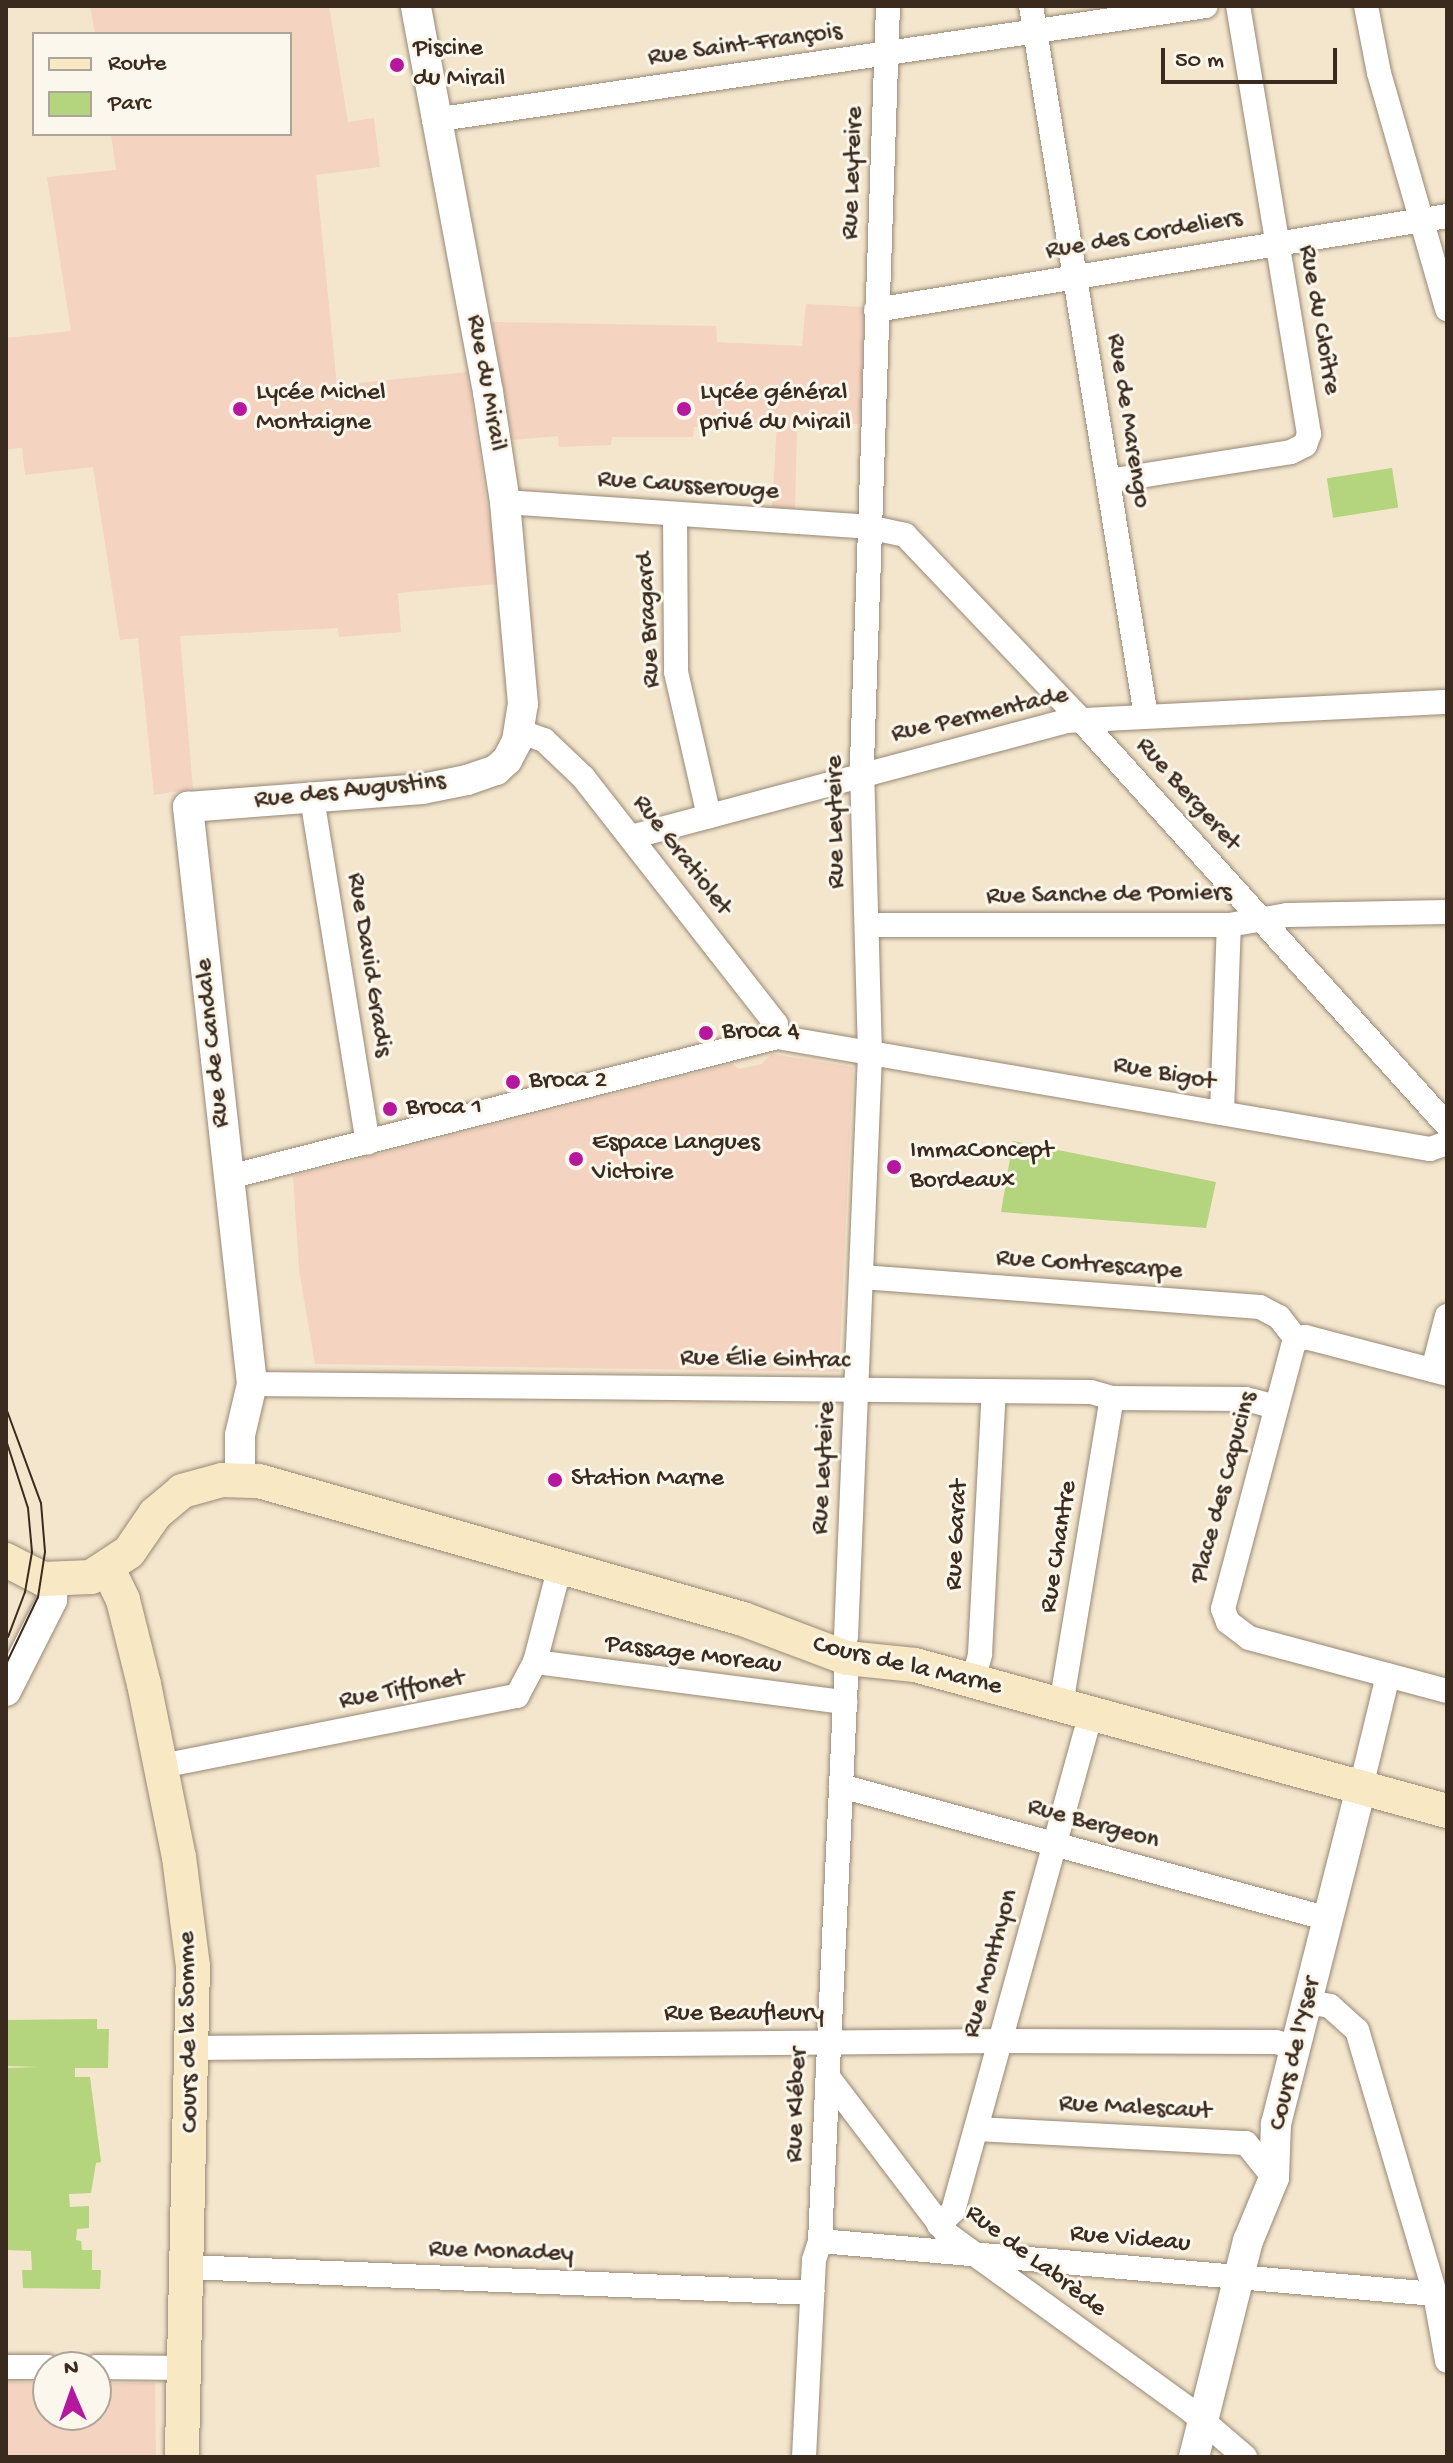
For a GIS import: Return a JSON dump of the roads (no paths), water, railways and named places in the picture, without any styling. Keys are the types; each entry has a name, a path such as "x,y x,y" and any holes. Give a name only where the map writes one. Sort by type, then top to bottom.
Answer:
{"main road":[{"name":"Cours de la Marne","path":"108,1569 182,1491 240,1479 279,1484 743,1619 1447,1811"},
{"path":"6,1560 53,1581 108,1569"},
{"name":"Cours de la Somme","path":"108,1569 123,1600 162,1766 190,1933 192,2048 182,2457"}],"street":[{"name":"Rue du Mirail","path":"416,6 434,120 505,502 523,704 519,731 507,760"},
{"name":"Rue Leyteire","path":"847,1648 870,1054 862,774 888,6"},
{"name":"Rue de Marengo","path":"1031,6 1146,716"},
{"name":"Rue Saint-François","path":"434,120 1206,6"},
{"name":"Rue du Cloître","path":"1108,481 1305,445 1309,434 1238,6"},
{"path":"1366,6 1379,73 1447,309"},
{"name":"Rue des Cordeliers","path":"876,310 1421,217 1447,216"},
{"name":"Rue Causserouge","path":"505,502 868,527"},
{"name":"Rue Bragard","path":"675,514 676,672 709,816"},
{"name":"Rue Bergeret","path":"868,527 905,535 918,545 1081,720 1447,1125"},
{"name":"Rue Permentade","path":"631,837 862,774 1081,720 1447,702"},
{"name":"Rue Gratiolet","path":"519,731 557,751 631,837 776,1024 777,1037"},
{"name":"Rue des Augustins","path":"188,807 422,789 496,770 507,760"},
{"name":"Rue David Gradis","path":"312,798 368,1142"},
{"name":"Rue de Candale","path":"188,807 252,1384 240,1435 240,1479"},
{"name":"Rue Sanche de Pomiers","path":"867,925 1229,925 1262,919 1447,912"},
{"path":"1222,1113 1229,925"},
{"path":"229,1177 777,1037"},
{"name":"Rue Bigot","path":"777,1037 1430,1149 1447,1143"},
{"name":"Rue Contrescarpe","path":"862,1277 1260,1307 1279,1317 1297,1340"},
{"path":"1297,1340 1305,1337 1440,1372 1447,1316"},
{"name":"Place des Capucins","path":"1297,1340 1275,1407 1225,1592 1228,1622 1249,1638 1447,1691"},
{"name":"Rue Élie Gintrac","path":"252,1384 1091,1392 1112,1398 1246,1399 1275,1407"},
{"name":"Rue Garat","path":"973,1681 980,1654 994,1391"},
{"name":"Rue Chantre","path":"1076,1709 1112,1398"},
{"name":"Rue Tiffonet","path":"162,1766 517,1696 535,1662 560,1566"},
{"path":"6,1691 52,1600 53,1581"},
{"name":"Rue Kléber","path":"804,2457 812,2293 820,2241 847,1648"},
{"name":"Passage Moreau","path":"535,1662 845,1702"},
{"path":"1361,1787 1388,1675"},
{"name":"Rue Monthyon","path":"939,2225 953,2211 1055,1843 1076,1709"},
{"name":"Rue Bergeon","path":"841,1786 1329,1919"},
{"name":"Cours de l'Yser","path":"1194,2457 1239,2277 1274,2178 1276,2124 1361,1787"},
{"path":"1308,2002 1330,2006 1357,2030 1435,2294 1447,2361"},
{"name":"Rue Beaufleury","path":"192,2048 1000,2041 1276,2042 1297,2048"},
{"name":"Rue de Labrède","path":"828,2077 939,2225 973,2255 1245,2457"},
{"name":"Rue Malescaut","path":"976,2129 1246,2143 1274,2178"},
{"name":"Rue Videau","path":"820,2241 1435,2294"},
{"name":"Rue Monadey","path":"187,2267 812,2293"},
{"path":"6,2367 32,2367"},
{"path":"112,2367 183,2368"}],"tram line":[{"path":"6,1408 41,1503 45,1552 38,1597 6,1664"},
{"path":"6,1440 28,1508 32,1552 25,1592 8,1637"}],"place":[{"name":"Piscine du Mirail","path":"397,65"},
{"name":"Lycée Michel Montaigne","path":"240,409"},
{"name":"Lycée général privé du Mirail","path":"684,409"},
{"name":"Broca 4","path":"706,1033"},
{"name":"Broca 2","path":"513,1082"},
{"name":"Broca 1","path":"390,1109"},
{"name":"Espace Langues Victoire","path":"576,1159"},
{"name":"ImmaConcept Bordeaux","path":"894,1167"},
{"name":"Station Marne","path":"555,1480"}]}
